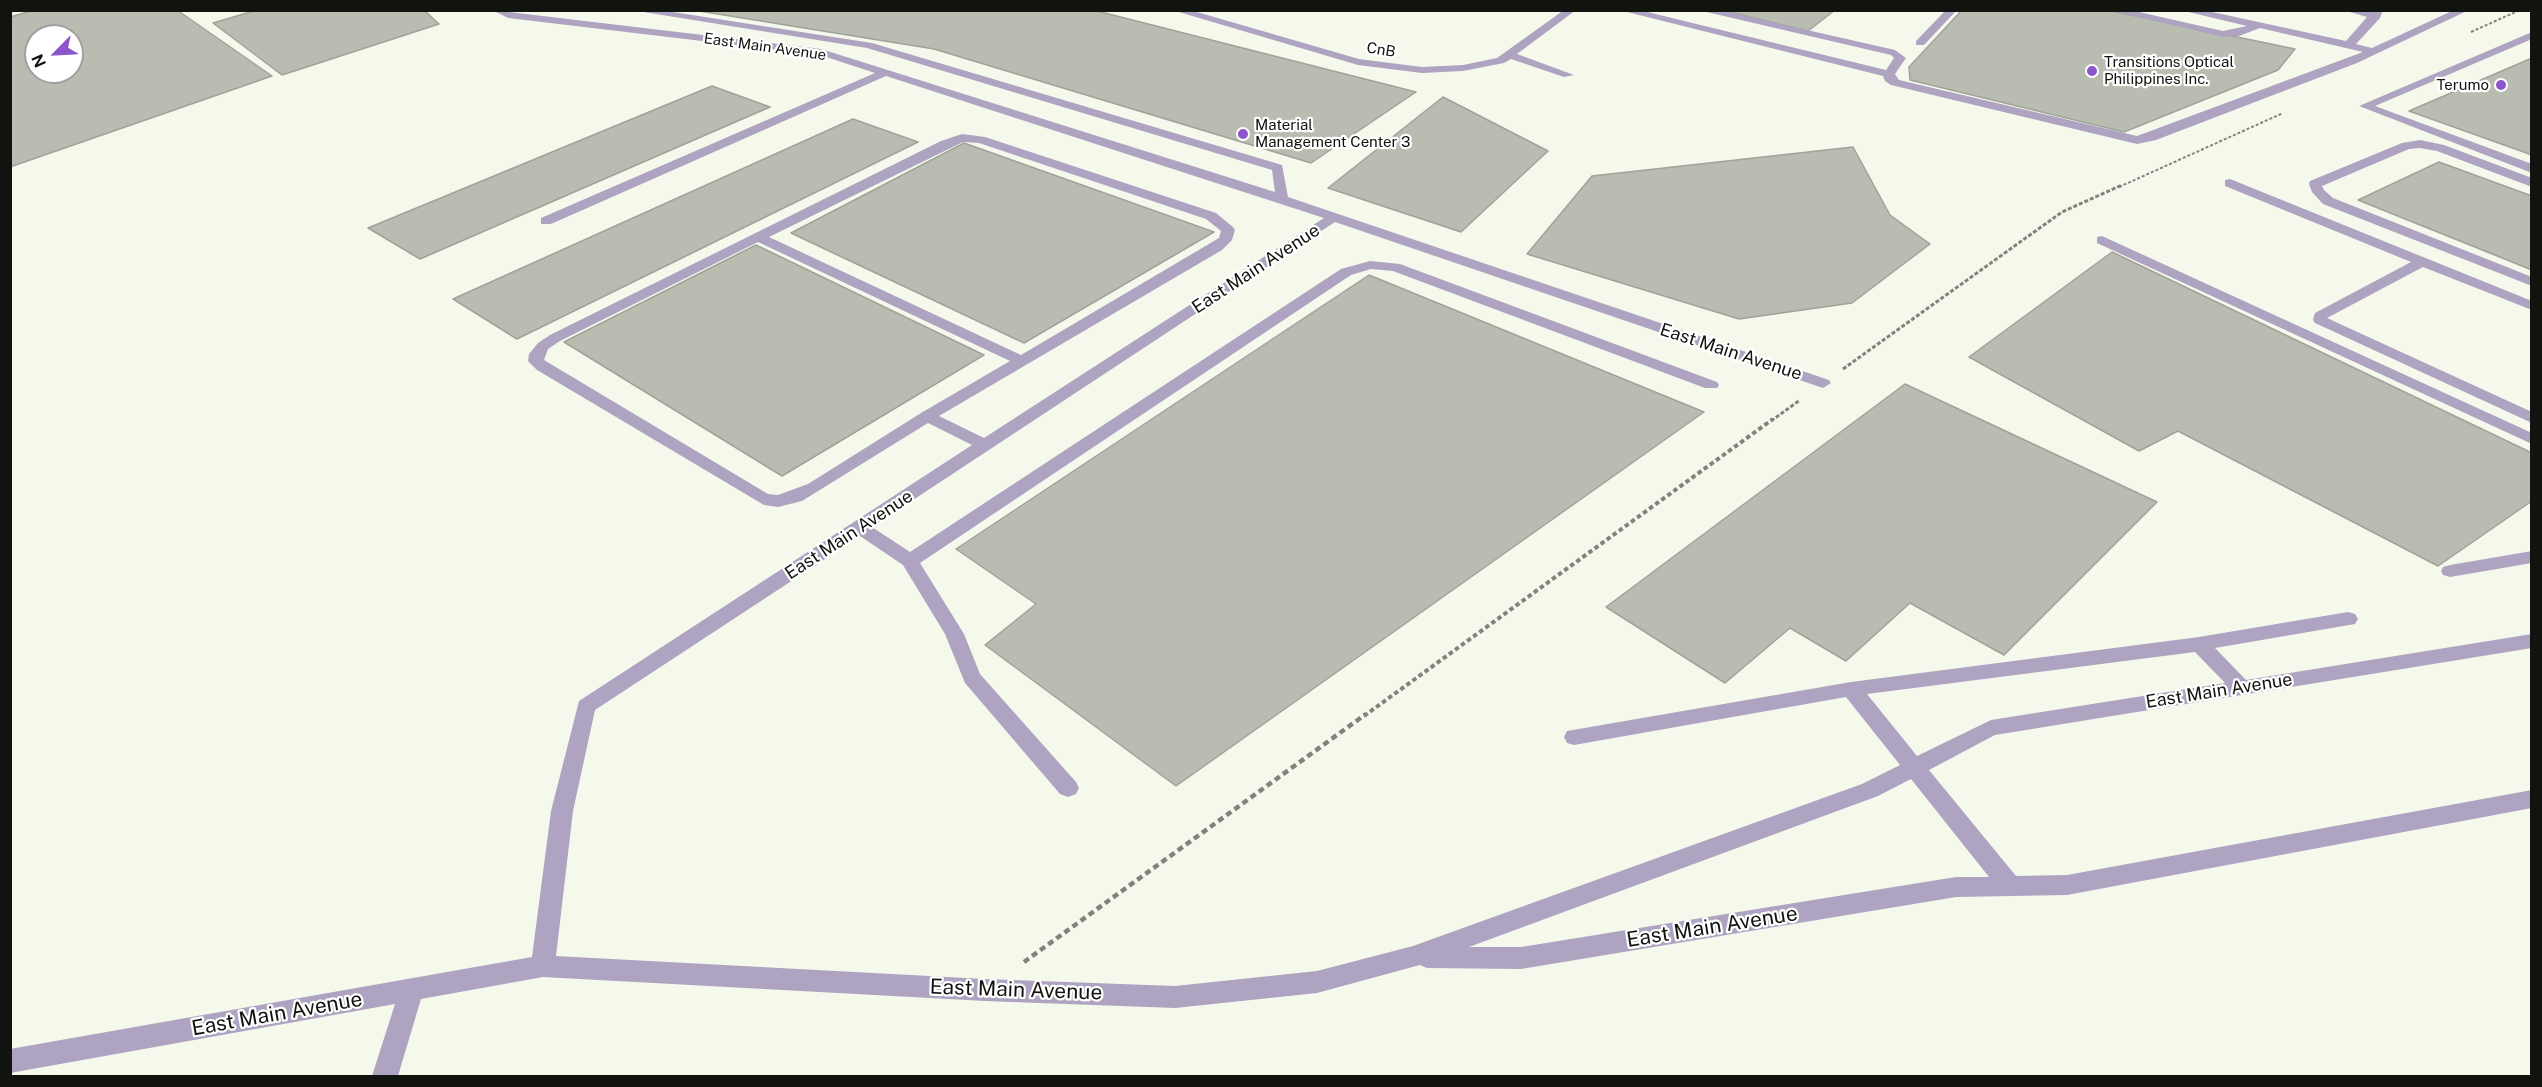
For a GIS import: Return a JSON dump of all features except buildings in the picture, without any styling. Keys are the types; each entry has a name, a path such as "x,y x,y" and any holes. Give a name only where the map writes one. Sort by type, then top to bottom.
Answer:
{"street":[{"path":"503,13 524,10"},
{"path":"636,10 868,45 1278,168 1282,199"},
{"name":"CnB","path":"1177,10 1352,60 1390,67 1463,68 1492,63 1511,55 1571,10"},
{"path":"1624,10 1889,74"},
{"path":"1703,10 1895,53 1900,58 1889,74 1889,79 1895,83 2137,140 2146,140 2374,52 2463,10"},
{"path":"1920,43 1952,10"},
{"path":"2114,10 2223,33 2239,33 2258,25"},
{"path":"2185,10 2374,52"},
{"path":"2349,10 2377,13"},
{"name":"East Main Avenue","path":"503,13 821,52 1282,199 1332,218 1823,383"},
{"path":"2349,45 2377,13"},
{"path":"2532,35 2365,106 2532,169"},
{"path":"1511,55 1568,75"},
{"path":"546,221 884,72"},
{"path":"972,138 1211,216 1228,231 1226,240 1217,247 927,417 814,488 796,497 778,501 764,500 542,367 536,361 537,354 543,346 555,338 760,238 945,144 972,138"},
{"path":"2532,183 2440,148 2420,144 2406,146 2315,184 2318,192 2328,201 2532,282"},
{"path":"2230,183 2532,306"},
{"name":"East Main Avenue","path":"543,966 562,811 586,706 987,446 1332,218"},
{"path":"760,238 1022,361"},
{"path":"2102,240 2532,439"},
{"path":"2421,262 2319,316 2320,320 2532,418"},
{"path":"910,561 1346,272 1370,265 1395,267 1711,385"},
{"path":"1529,317 1551,292"},
{"path":"927,417 987,446"},
{"path":"861,528 910,561 954,634 972,678 1068,788"},
{"path":"2450,571 2532,557"},
{"path":"1574,737 1851,689 2199,644 2348,619"},
{"name":"East Main Avenue","path":"10,1061 543,966 985,990 1175,997 1317,982 1413,957 1870,790 1915,769 1991,728 2532,641"},
{"path":"2199,644 2241,687"},
{"path":"1851,689 2010,886"},
{"name":"East Main Avenue","path":"1413,957 1521,958 1956,887 2067,885 2532,799"},
{"path":"385,1077 411,990"}],"path":[{"path":"2466,34 2520,10"},
{"path":"985,990 2062,212 2293,109"}],"place":[{"name":"Transitions Optical Philippines Inc.","path":"2092,71"},
{"name":"Terumo","path":"2501,85"},
{"name":"Material Management Center 3","path":"1243,134"}]}
